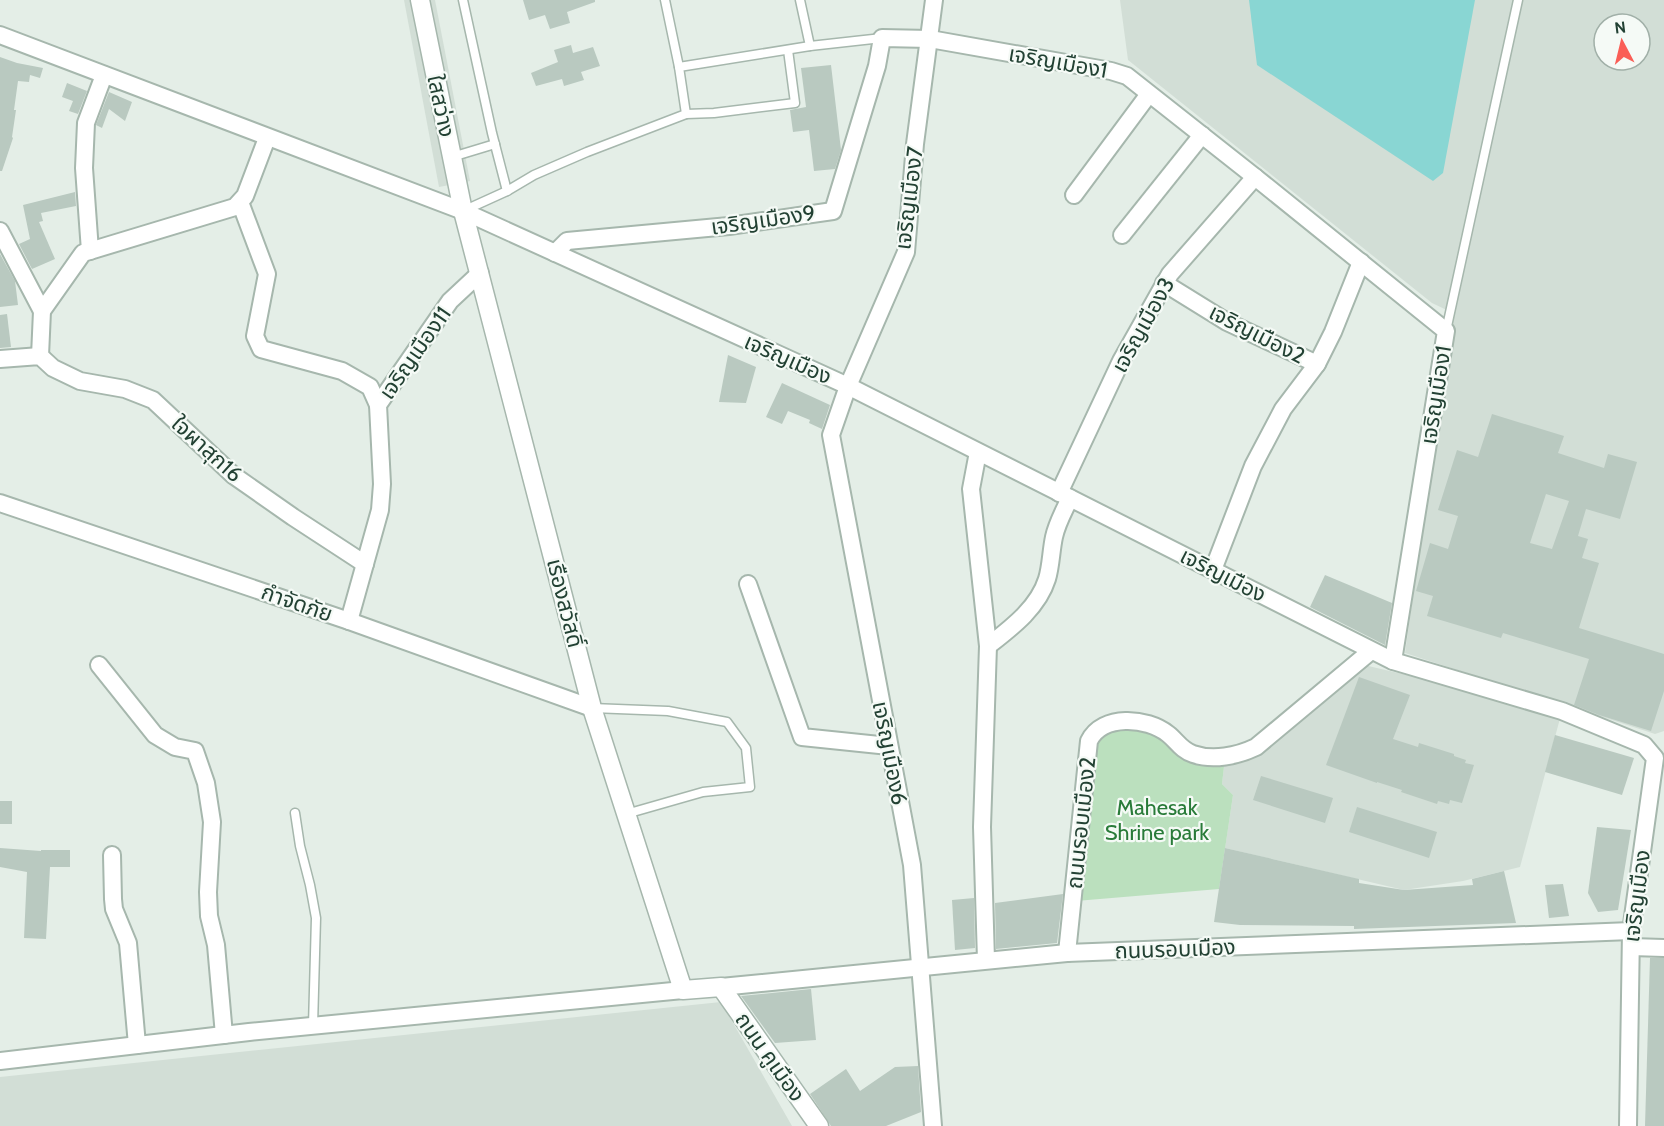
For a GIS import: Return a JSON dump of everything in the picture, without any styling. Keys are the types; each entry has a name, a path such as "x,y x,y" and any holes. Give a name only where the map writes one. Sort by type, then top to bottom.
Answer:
{"street":[{"name":"ใสสว่าง","path":"420,0 463,211"},
{"name":"เจริญเมือง7","path":"848,386 906,252 915,144 934,0"},
{"name":"เจริญเมือง","path":"0,35 463,211 848,386 1393,662 1562,711 1660,753 1631,939 1628,1126"},
{"name":"เจริญเมือง1","path":"882,38 930,39 1112,71 1127,76 1446,331 1393,662"},
{"name":"เจริญเมือง9","path":"555,253 567,241 729,226 833,211 877,66 882,38"},
{"path":"90,251 84,168 86,123 104,75"},
{"path":"1074,195 1149,94"},
{"path":"1122,235 1202,135"},
{"path":"42,311 83,253 236,207 245,196 267,138"},
{"name":"เจริญเมือง3","path":"988,646 1020,619 1035,603 1042,590 1047,579 1065,495 1121,361 1164,283 1255,177"},
{"path":"240,202 267,274 255,336 261,349 342,371 370,387 378,405"},
{"name":"เรืองสวัสดิ์","path":"463,211 592,708 683,990"},
{"path":"0,231 42,311 40,357 0,359"},
{"name":"เจริญเมือง2","path":"1164,283 1227,322 1317,364 1333,332 1361,262"},
{"name":"เจริญเมือง11","path":"349,621 380,510 382,484 378,405 450,301 480,273"},
{"name":"ใจผาสุก16","path":"40,357 53,368 80,381 125,389 153,400 233,475 365,564"},
{"path":"1213,570 1253,466 1283,409 1317,364"},
{"name":"เจริญเมือง6","path":"848,386 831,435 912,865 933,1126"},
{"path":"978,452 971,489 988,646 982,826 986,960"},
{"name":"กำจัดภัย","path":"0,503 349,621 592,708"},
{"path":"748,584 802,738 889,746"},
{"name":"ถนนรอบเมือง2","path":"1067,953 1089,741 1092,734 1115,723 1125,720 1135,721 1167,733 1184,751 1195,755 1221,756 1247,752 1256,747 1371,651"},
{"path":"99,665 155,735 175,747 195,752 203,772 212,822 209,916 216,945 224,1035"},
{"path":"112,855 114,909 128,943 137,1045"},
{"name":"ถนนรอบเมือง","path":"721,987 1067,953 1631,939 1664,948"},
{"path":"0,1061 224,1035 721,987"},
{"name":"ถนน คูเมือง","path":"721,987 819,1126"}],"lane":[{"path":"464,0 507,191"},
{"path":"665,0 686,114"},
{"path":"800,0 810,46"},
{"path":"1446,331 1518,0"},
{"path":"679,67 810,46 882,38"},
{"path":"463,211 507,191 534,175 686,114 714,113 795,103 788,50"},
{"path":"452,157 495,144"},
{"path":"592,708 668,711 727,722 746,748 750,787 703,792 626,814"},
{"path":"295,813 316,918 313,1026"}],"shaded area":[{"path":"404,0 435,0 470,181 439,187"},
{"path":"1120,0 1664,0 1664,731 1655,734 1405,653 1453,313 1432,303 1128,60"},
{"path":"1364,665 1562,711 1520,867 1463,881 1404,890 1225,848 1233,795 1222,784 1225,758"},
{"path":"721,1002 792,1126 0,1126 0,1077"}],"green space":[{"name":"Mahesak Shrine park","path":"1125,720 1156,727 1184,751 1225,758 1222,784 1233,795 1219,889 1076,901 1095,731"}],"water":[{"path":"1249,0 1475,0 1443,173 1433,181 1257,65"}],"building":[{"path":"523,0 595,0 595,2 567,12 570,23 550,29 545,15 529,20"},
{"path":"571,45 573,53 593,47 600,66 581,72 584,80 564,86 562,79 536,86 531,73 558,62 554,50"},
{"path":"0,57 43,68 40,78 30,75 29,82 18,81 13,138 2,171 0,171"},
{"path":"831,65 841,150 835,169 814,171 809,130 793,132 790,110 806,107 801,68"},
{"path":"67,83 87,91 78,114 69,111 73,101 62,97"},
{"path":"109,92 132,102 125,121 109,109 102,128 96,125"},
{"path":"75,192 76,206 41,213 43,221 39,222 55,259 32,269 19,244 30,239 23,205"},
{"path":"0,254 15,281 18,305 0,307"},
{"path":"7,314 11,347 0,348 0,315"},
{"path":"728,355 756,367 746,403 719,402"},
{"path":"782,383 830,405 822,429 809,423 810,420 788,411 782,424 766,417"},
{"path":"1492,414 1564,436 1558,453 1604,468 1608,454 1637,462 1620,519 1586,509 1578,536 1588,539 1582,558 1599,563 1579,628 1664,654 1664,691 1651,731 1574,705 1589,659 1503,633 1501,638 1427,616 1433,596 1416,591 1430,543 1448,549 1458,516 1438,510 1457,450 1478,457","holes":["1546,494 1569,501 1552,549 1530,543"]},
{"path":"1325,575 1392,603 1385,645 1310,607"},
{"path":"1359,677 1410,695 1393,739 1418,747 1419,743 1454,754 1466,760 1465,763 1474,765 1462,803 1450,800 1449,804 1438,801 1437,804 1326,765"},
{"path":"1555,735 1634,758 1622,795 1545,772"},
{"path":"1261,776 1333,798 1325,823 1253,800"},
{"path":"0,801 12,801 12,824 0,824"},
{"path":"1357,807 1437,832 1429,858 1349,832"},
{"path":"1597,827 1631,830 1618,910 1598,912 1588,893"},
{"path":"0,848 41,851 70,850 70,867 50,867 46,939 24,938 27,872 0,867"},
{"path":"1225,848 1359,879 1359,883 1404,890 1473,885 1472,879 1504,871 1516,923 1354,929 1354,926 1240,925 1214,922"},
{"path":"1563,884 1569,916 1549,918 1545,885"},
{"path":"1063,894 1057,943 996,949 995,903"},
{"path":"974,898 975,948 955,950 952,900"},
{"path":"1650,958 1664,958 1664,1126 1645,1126"},
{"path":"811,989 816,1040 775,1043 741,996"},
{"path":"918,1066 921,1112 886,1126 831,1126 810,1094 846,1069 860,1091 895,1067"}]}
